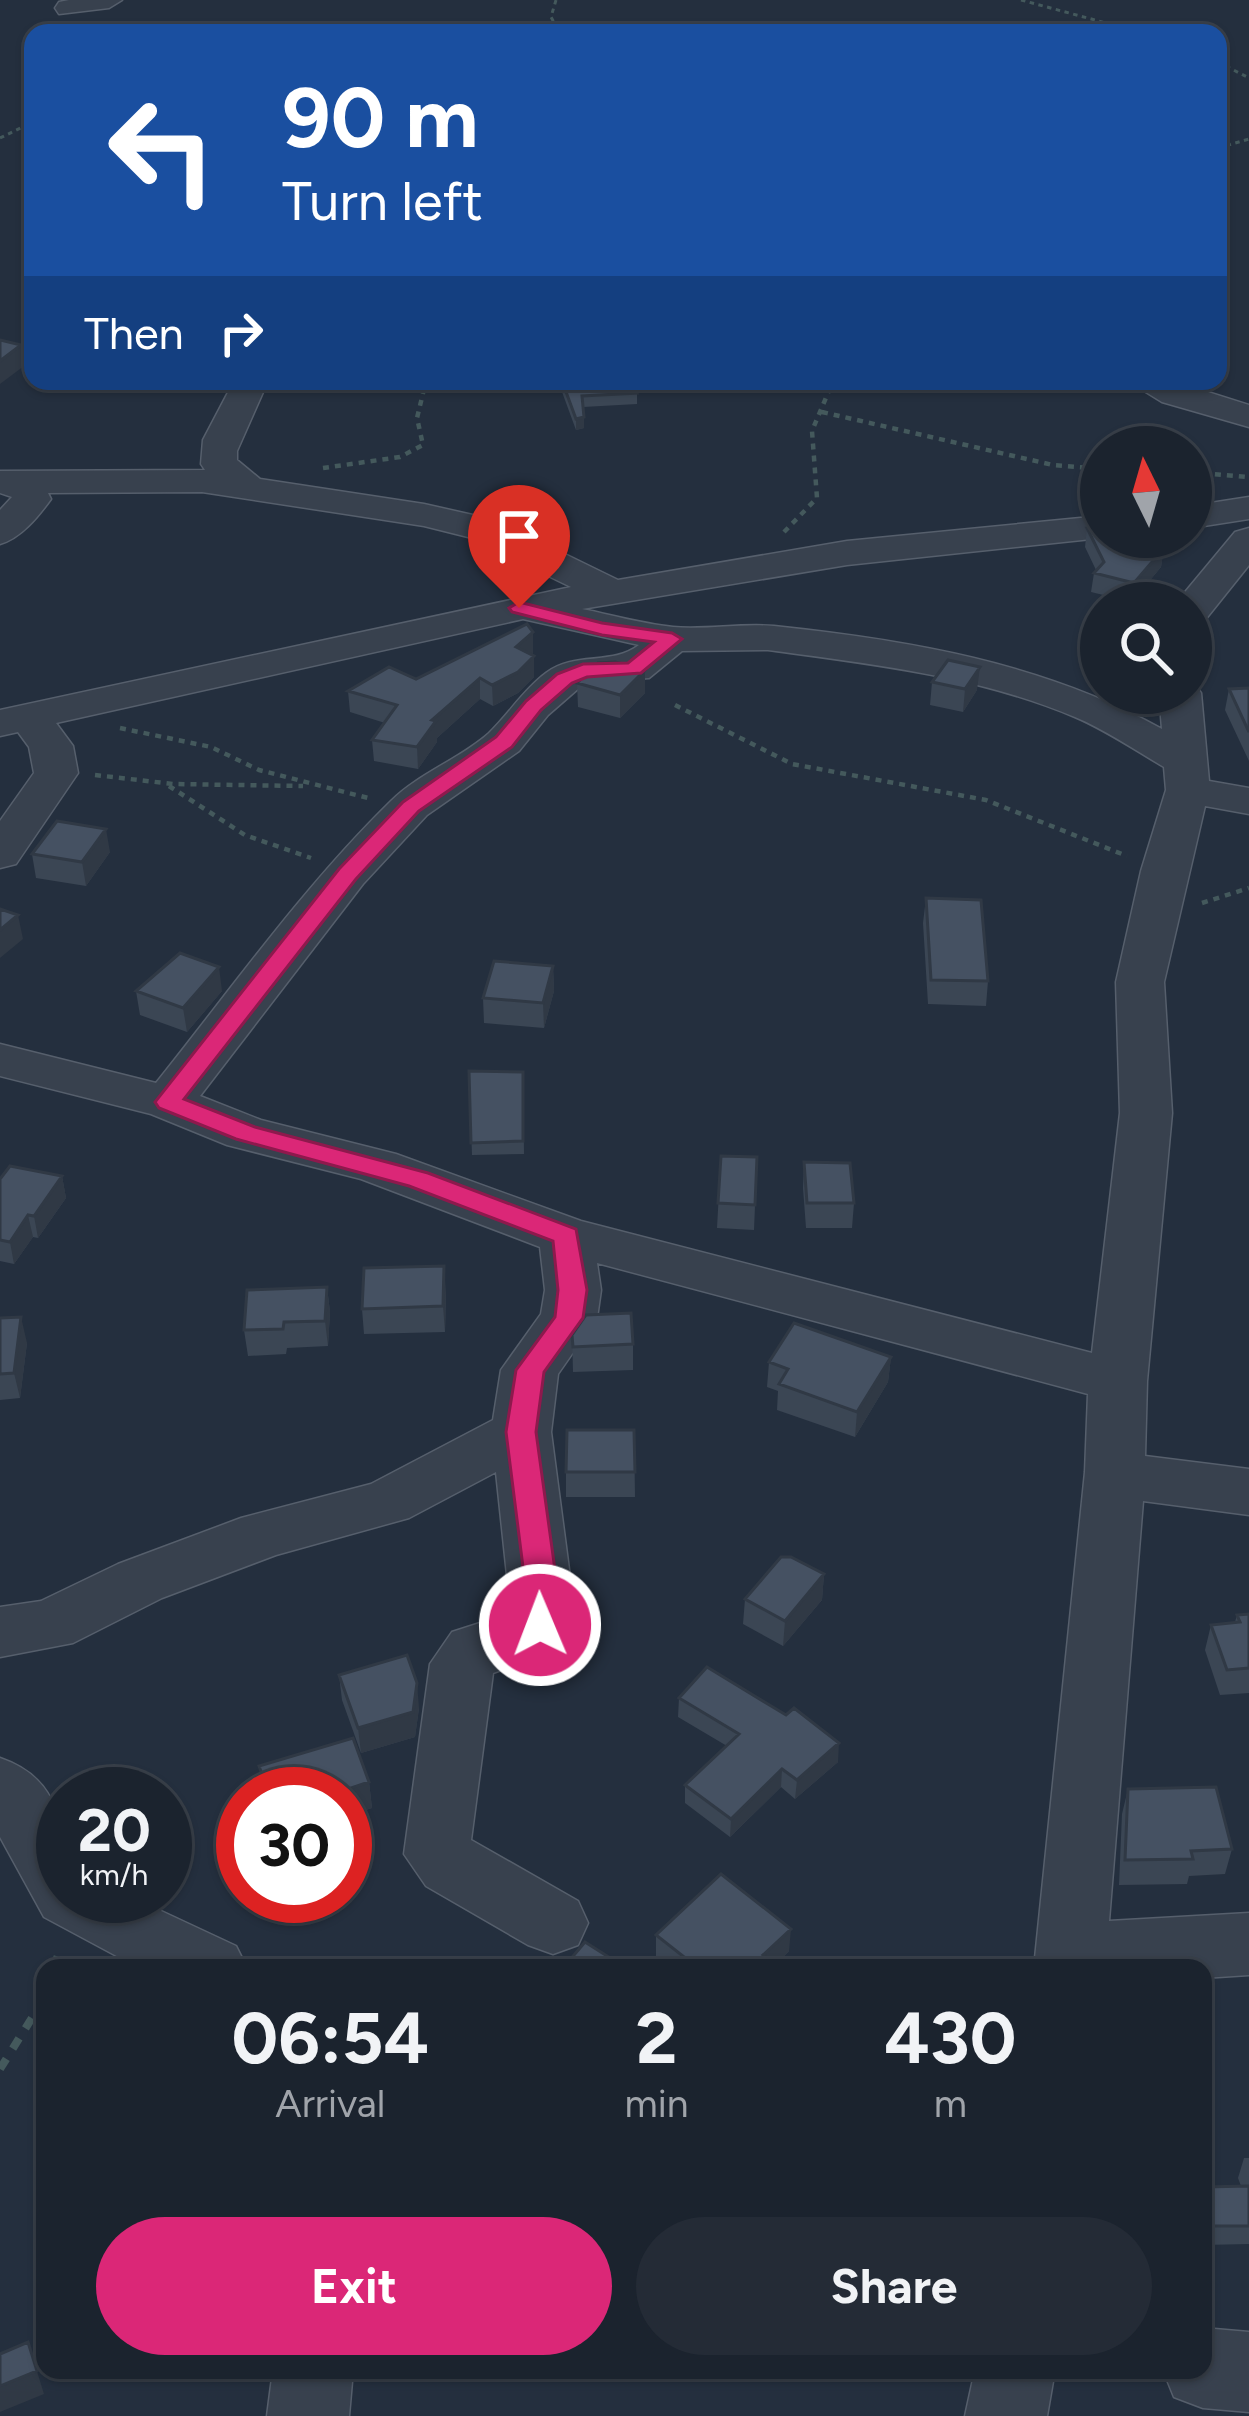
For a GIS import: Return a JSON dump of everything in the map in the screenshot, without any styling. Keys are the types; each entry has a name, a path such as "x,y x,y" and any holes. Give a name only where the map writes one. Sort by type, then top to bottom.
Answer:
{"street":[{"path":"65,4 109,0"},
{"path":"242,482 219,464 217,441 249,390"},
{"path":"1163,390 1249,416"},
{"path":"12,483 242,482 481,528 612,592"},
{"path":"0,532 32,499 12,483"},
{"path":"1212,514 1249,508"},
{"path":"0,854 52,786 57,762 27,718 519,608 847,553 1080,529"},
{"path":"1212,585 1249,540"},
{"path":"519,608 602,629 672,639 794,641 891,654 1030,685 1096,710 1186,775 1249,801"},
{"path":"168,1102 347,874 411,806 504,742 533,706 565,679 583,670 634,669 672,639"},
{"path":"1071,1959 1115,1472 1118,1381 1146,1113 1140,982 1186,775 1182,714"},
{"path":"0,1060 168,1102 245,1133 418,1179 566,1236 1118,1381"},
{"path":"553,1923 450,1865 438,1855 437,1840 462,1664 476,1650 532,1633 543,1615 521,1432 530,1370 569,1318 572,1290 566,1236"},
{"path":"0,1632 51,1625 140,1581 263,1535 388,1502 521,1432"},
{"path":"1115,1472 1249,1492"},
{"path":"0,1786 36,1836"},
{"path":"115,1923 192,1959"},
{"path":"1093,1959 1249,1945"},
{"path":"1212,2369 1249,2372"},
{"path":"308,2416 312,2379"},
{"path":"1006,2416 1013,2379"}],"path":[{"path":"1021,0 1110,24"},
{"path":"242,482 412,453 423,446 417,418 424,390"},
{"path":"740,572 817,498 812,431 830,390"},
{"path":"822,412 1017,458 1080,466"},
{"path":"1212,474 1249,477"},
{"path":"675,704 792,764 998,803 1164,871"},
{"path":"27,718 212,747 309,786"},
{"path":"52,786 96,775 164,783 309,786 411,806"},
{"path":"164,783 245,835 347,874"},
{"path":"0,2068 36,2011"}],"building":[{"path":"0,340 21,345 0,361"},
{"path":"565,390 636,390 582,396 584,417 576,419"},
{"path":"1102,558 1155,558 1135,582 1094,573 1104,562"},
{"path":"527,624 533,632 516,647 534,656 518,672 492,685 480,678 432,720 436,721 417,747 372,740 397,705 348,691 389,667 416,679"},
{"path":"948,660 980,667 965,689 932,682"},
{"path":"598,663 645,670 620,695 577,683"},
{"path":"1249,688 1249,732 1229,689"},
{"path":"57,821 106,829 82,862 32,854"},
{"path":"926,898 981,900 988,981 931,980"},
{"path":"0,909 18,915 0,930"},
{"path":"180,953 219,967 183,1008 136,991"},
{"path":"494,961 553,966 543,1003 483,998"},
{"path":"469,1071 523,1072 523,1141 471,1143"},
{"path":"721,1156 757,1157 755,1205 718,1203"},
{"path":"804,1162 850,1163 854,1203 807,1203"},
{"path":"10,1166 62,1176 10,1242 0,1240 0,1179"},
{"path":"444,1266 443,1306 362,1309 364,1268"},
{"path":"327,1287 325,1321 244,1330 247,1290"},
{"path":"631,1313 633,1344 573,1347 572,1335 586,1315"},
{"path":"21,1317 14,1373 0,1374 0,1318"},
{"path":"794,1323 891,1357 857,1412 779,1384 788,1369 769,1362"},
{"path":"567,1430 634,1430 635,1472 566,1472"},
{"path":"781,1557 791,1557 824,1574 785,1621 745,1599"},
{"path":"1249,1614 1249,1668 1227,1670 1211,1625 1240,1622 1237,1615"},
{"path":"407,1655 417,1683 413,1712 358,1728 339,1675"},
{"path":"707,1667 786,1715 794,1708 839,1743 797,1780 782,1769 731,1819 685,1785 739,1734 679,1698"},
{"path":"353,1738 364,1767 259,1767"},
{"path":"1216,1787 1232,1849 1191,1851 1193,1859 1125,1860 1128,1789"},
{"path":"721,1874 791,1929 763,1955 768,1959 687,1959 656,1935"},
{"path":"585,1942 612,1959 571,1959"},
{"path":"1249,2186 1249,2226 1212,2226 1212,2187"},
{"path":"28,2342 36,2371 0,2386 0,2354"}],"route":[{"path":"519,608 602,629 672,639 634,669 574,673 533,706 504,742 411,806 347,874 168,1102 245,1133 418,1179 566,1236 572,1290 569,1318 530,1370 521,1432 543,1599 540,1625"}]}
